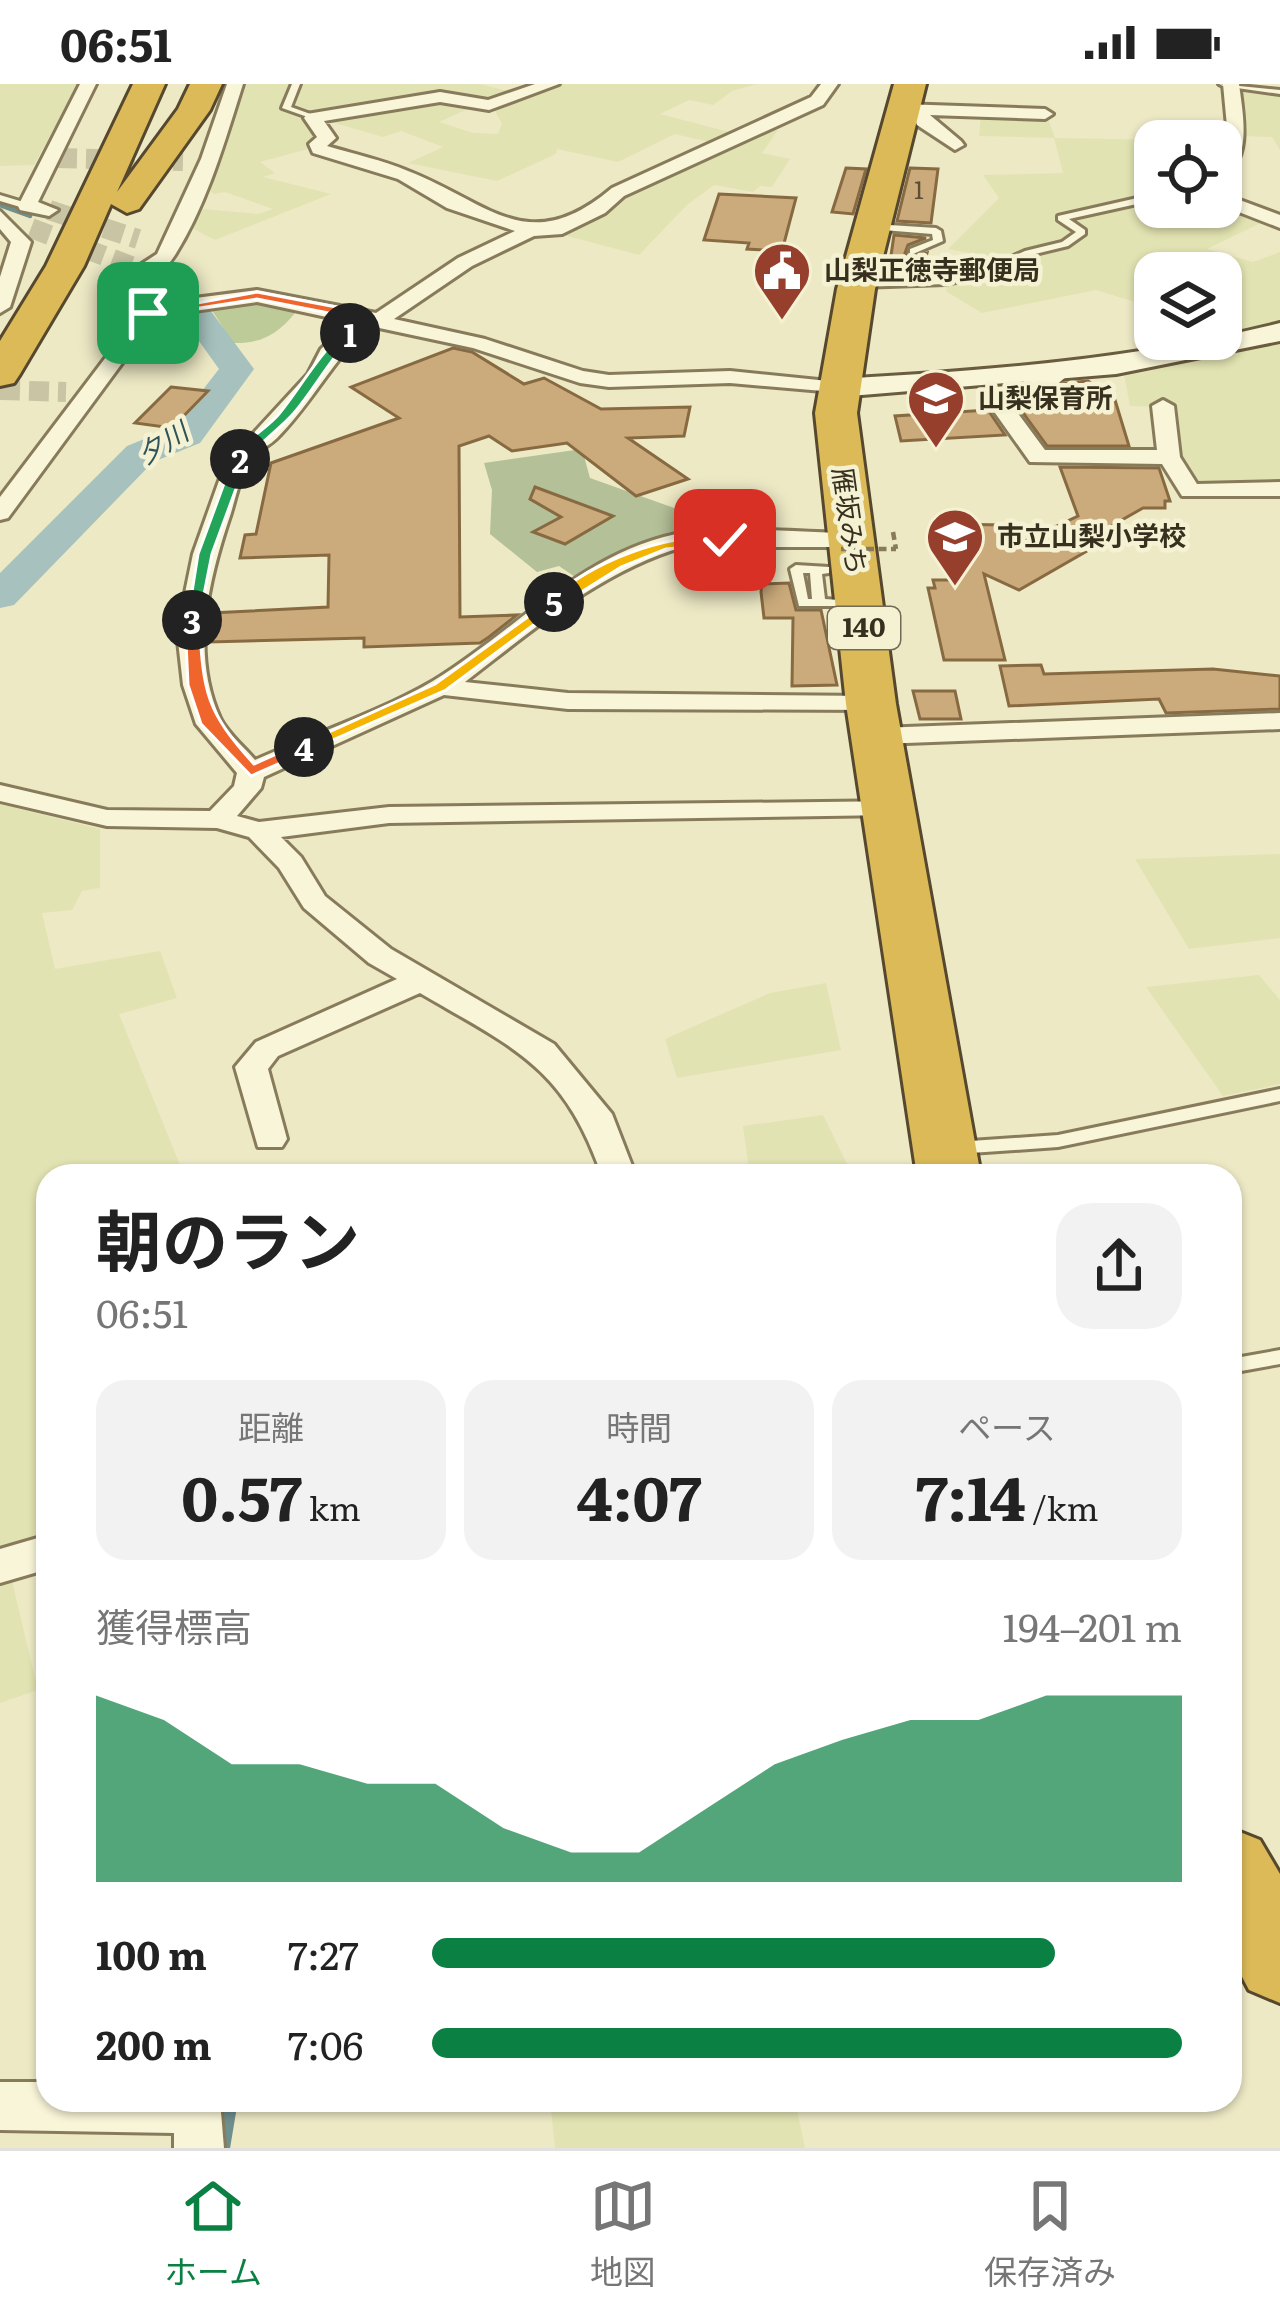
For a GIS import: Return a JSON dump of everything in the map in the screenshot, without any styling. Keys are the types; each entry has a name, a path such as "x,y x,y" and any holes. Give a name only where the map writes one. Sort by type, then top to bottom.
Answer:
{"highway":[{"path":"7,355 67,186 114,84"},
{"path":"7,355 65,266 149,84"},
{"path":"7,355 194,110 206,84"},
{"name":"雁坂みち","path":"911,101 894,239 860,284 838,388 838,437 850,569 947,1162"},
{"path":"1242,1892 1269,1947"}],"street":[{"path":"49,210 27,206 88,84"},
{"path":"0,513 135,332 134,310 125,296 160,250 210,159 235,84"},
{"path":"551,84 489,105 440,98 313,118 327,138 318,144 319,149 404,175 454,204 531,230 555,230 598,209 618,192 817,101 830,84"},
{"path":"1228,85 1234,120"},
{"path":"911,101 1045,114"},
{"path":"911,101 922,121 955,145"},
{"path":"182,160 210,159"},
{"path":"1242,207 1280,222"},
{"path":"0,216 31,228"},
{"path":"0,216 21,242 0,307"},
{"path":"251,772 209,724 196,685 190,632 205,554 236,464 318,376 328,353 442,275 531,230"},
{"path":"190,283 374,318 610,381 730,377 838,388 1190,356 1280,332"},
{"path":"134,310 177,309 257,296"},
{"path":"1062,371 1054,380 1005,396 998,403 1038,458 1169,457"},
{"path":"66,392 91,392"},
{"path":"1163,406 1169,457 1190,491 1280,489"},
{"path":"251,772 441,687 556,601 616,564 661,546 682,540 850,569"},
{"path":"441,687 568,701 876,720 1280,721"},
{"path":"218,820 247,788 251,772"},
{"path":"0,793 107,818 218,820 259,831 389,815 891,807"},
{"path":"259,831 291,863 314,902 380,956 543,1051 600,1122 615,1164"},
{"path":"270,1139 251,1067 267,1048 419,981"},
{"path":"0,1566 36,1556"},
{"path":"0,2106 36,2108"},
{"path":"94,2112 204,2119"}],"lane":[{"path":"296,84 286,108 313,118"},
{"path":"1228,85 1280,92"},
{"path":"0,198 27,206"},
{"path":"860,284 945,281 981,274 1028,253 1065,244 1082,232 1061,218 1134,202"},
{"path":"947,1162 1280,1094"},
{"path":"1242,1364 1280,1357"}],"green space":[{"path":"0,84 78,84 34,165 0,166"},
{"path":"242,84 292,84 283,109 310,120 320,138 308,149 260,162 275,173 263,177 331,194 215,240 184,224 193,208 258,214 273,209 225,192 214,194 203,185"},
{"path":"299,84 480,84 519,94 490,103 443,95 314,116 291,108"},
{"path":"557,84 757,84 732,91 713,105 689,100 660,114 733,133 713,143 675,134 618,162 557,149 556,154 497,181 408,163 443,147 401,131 383,137 321,119 437,100 479,104 439,122 473,133 498,134 502,124 493,107"},
{"path":"1236,89 1280,94 1280,150 1272,137 1243,136"},
{"path":"981,115 1047,116 1055,138 1134,139 1134,228 1242,228 1242,206 1271,218 1207,249 1218,252 1134,252 1134,302 1096,290 982,313 947,292 945,281 981,274 1011,261 948,249 999,198 983,175 1063,173 1054,138 979,136"},
{"path":"765,127 778,130 762,153 790,159 772,187 760,186 753,192 714,185 687,205 639,255 556,233 621,196"},
{"path":"1280,252 1280,322 1242,334 1242,259 1253,262"},
{"path":"257,296 302,304 273,334 233,343 208,304"},
{"path":"1280,341 1280,489 1190,491 1163,407 1130,406 1124,374 1190,360 1242,360 1242,349"},
{"path":"582,449 590,478 705,519 682,540 584,583 559,566 537,572 490,534 492,490 484,463","holes":["581,503 612,516 565,544 535,533"]},
{"path":"0,804 100,829 100,888 82,891 72,910 42,913 55,969 160,951 177,998 119,1014 180,1164 36,1164 36,1539 0,1550"},
{"path":"1280,854 1280,938 1189,949 1135,859"},
{"path":"1259,975 1280,1000 1280,1084 1223,1096 1146,987"},
{"path":"826,983 841,1050 677,1078 665,1039 770,993"},
{"path":"823,1115 847,1164 748,1164 743,1126"},
{"path":"11,1577 36,1691 0,1703 0,1581"},
{"path":"551,2112 798,2112 805,2148 555,2148"}],"building":[{"path":"846,168 866,169 853,214 832,212"},
{"path":"910,168 938,169 931,223 897,221"},
{"path":"719,194 796,198 782,251 704,240"},
{"path":"894,235 926,238 908,245 905,253 912,258 927,253 931,274 888,276"},
{"path":"453,348 472,352 524,384 544,378 601,409 690,407 684,436 628,438 688,479 636,496 567,443 512,451 489,436 459,446 460,617 517,615 489,637 480,643 364,647 364,638 209,642 211,613 328,607 329,555 240,558 245,535 256,534 271,463 399,418 351,387"},
{"path":"1088,381 1115,400 1129,446 1047,446 1018,406 1066,383"},
{"path":"171,387 208,391 172,428 135,423"},
{"path":"988,410 1005,435 901,441 895,416"},
{"path":"1060,467 1159,468 1170,501 1165,501 1165,508 1143,508 1092,537 1098,540 1089,545 1094,547 1019,590 984,574 1005,660 944,660 928,588 935,588 933,580 950,580 949,575 956,575 949,524 1004,525 1008,549 1078,516"},
{"path":"535,487 613,516 565,544 533,532 561,517 530,499"},
{"path":"789,583 796,610 821,610 837,685 792,686 793,618 764,618 761,592 762,584"},
{"path":"1041,665 1044,674 1213,669 1280,676 1280,709 1166,713 1159,699 1009,706 1000,666"},
{"path":"913,691 955,691 961,719 920,719"}],"waterway":[{"name":"夕川","path":"0,205 30,216"},
{"name":"夕川","path":"0,596 140,454 187,435 237,369 167,274"},
{"path":"224,2148 230,2112"}],"tunnel":[{"path":"57,158 183,161"},
{"path":"49,210 138,239"},
{"path":"31,228 144,271"},
{"path":"0,390 66,392"}],"place":[{"name":"山梨正徳寺郵便局","path":"782,322"},
{"name":"山梨保育所","path":"936,450"},
{"name":"市立山梨小学校","path":"955,588"}],"route":[{"path":"148,313 257,296 368,317 328,353 318,376 236,464 205,554 190,632 196,685 209,724 251,772 441,687 556,601 616,564 682,540 725,540"}]}
